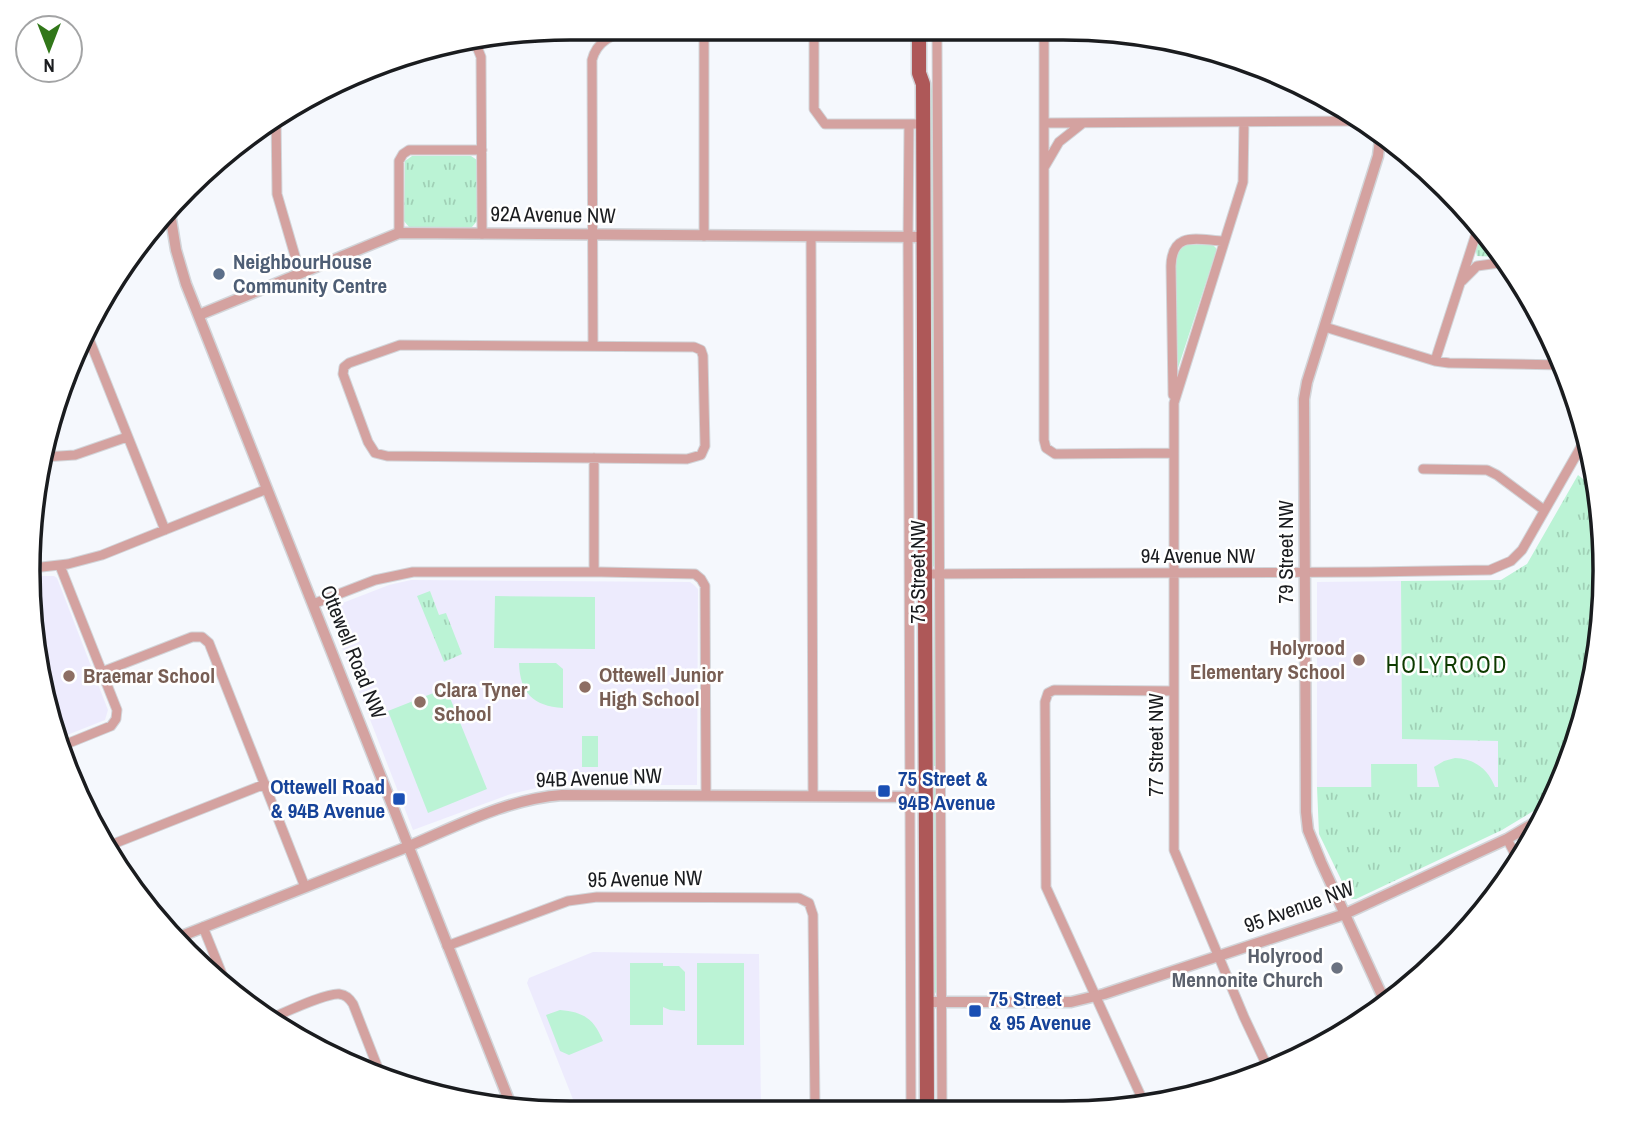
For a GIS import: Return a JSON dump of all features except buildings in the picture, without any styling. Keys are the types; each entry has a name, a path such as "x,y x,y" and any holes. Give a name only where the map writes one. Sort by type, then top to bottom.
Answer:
{"main road":[{"name":"75 Street NW","path":"919,40 919,73 923,84"},
{"name":"75 Street NW","path":"928,1101 934,1002 925,797 932,574 915,238 916,124 927,74 929,40"}],"street":[{"path":"593,346 592,60 594,51 605,40"},
{"path":"704,40 704,236"},
{"path":"814,40 814,109 825,124 916,124"},
{"name":"75 Street NW","path":"937,40 932,574 934,1002 941,1101"},
{"path":"1044,40 1046,448 1055,454 1174,453"},
{"path":"478,48 481,57 482,234"},
{"path":"1044,123 1343,121"},
{"name":"77 Street NW","path":"1174,404 1243,182 1244,122"},
{"path":"1044,168 1059,142 1083,123"},
{"path":"276,130 277,194 300,273"},
{"name":"79 Street NW","path":"1379,146 1304,399 1307,821 1311,840 1381,994"},
{"path":"399,233 399,161 403,154 409,150 482,150"},
{"name":"Ottewell Road NW","path":"172,221 179,261 199,315 507,1097"},
{"name":"92A Avenue NW","path":"199,315 399,233 915,238"},
{"path":"811,237 813,796"},
{"name":"75 Street NW","path":"911,1101 910,797 915,238"},
{"path":"1435,360 1475,238"},
{"name":"77 Street NW","path":"1224,241 1183,241 1176,244 1171,266 1174,404 1174,850 1264,1060"},
{"path":"1460,284 1477,266 1494,264"},
{"path":"1325,327 1449,363 1551,365"},
{"path":"400,345 593,346 694,347 701,350 705,446 701,455 687,459 387,456 375,453 368,442 342,374 349,363 400,345"},
{"path":"90,348 165,530"},
{"path":"52,456 75,455 127,437"},
{"path":"1423,469 1487,470 1545,510 1579,450"},
{"path":"594,458 594,572"},
{"path":"40,567 60,566 102,555 267,489"},
{"name":"94 Avenue NW","path":"932,574 1490,570 1511,561 1522,550 1545,510"},
{"path":"60,566 116,706 116,719 108,728 69,744"},
{"path":"313,604 375,580 412,572 687,573 699,576 705,586 706,795"},
{"path":"102,672 192,637 202,637 211,646 305,887"},
{"path":"1140,1095 1046,887 1045,702 1048,693 1054,690 1174,691"},
{"path":"116,843 265,784"},
{"name":"94B Avenue NW","path":"186,934 506,806 536,798 562,795 925,797"},
{"name":"95 Avenue NW","path":"934,1002 1071,1002 1096,996 1345,914 1526,828"},
{"path":"1507,839 1513,850"},
{"name":"95 Avenue NW","path":"447,946 568,901 597,897 799,898 809,903 813,915 815,1101"},
{"path":"203,927 219,967"},
{"path":"281,1014 330,995 348,997 376,1063"}],"shaded area":[{"name":"Braemar School","path":"40,576 57,578 108,710 105,720 66,735 50,674"},
{"name":"Ottewell Junior High School","path":"411,580 690,582 698,589 697,785 549,785 511,794 413,830 327,609 389,585"},
{"name":"Holyrood Elementary School","path":"1401,581 1402,738 1499,741 1498,787 1317,787 1317,582"},
{"path":"593,952 759,954 761,1101 574,1101 527,983 529,978"}],"green space":[{"path":"934,74 934,567 931,152"},
{"path":"412,156 471,156 477,160 477,221 472,227 409,227 404,221 405,161"},
{"path":"1478,242 1489,256 1477,256"},
{"path":"1212,244 1216,252 1176,368 1176,251 1182,245"},
{"path":"1578,475 1585,481 1592,536 1592,605 1588,640 1583,674 1565,741 1536,810 1502,830 1352,899 1319,834 1317,787 1498,787 1498,741 1402,739 1401,581 1501,580 1527,564"},
{"path":"935,587 937,783 934,766"},
{"path":"430,591 439,615 446,613 462,654 444,662 417,596"},
{"path":"495,596 595,597 595,649 494,648"},
{"path":"519,663 556,663 563,669 563,708 544,704 530,696 522,682"},
{"path":"446,688 487,789 428,813 388,711"},
{"path":"582,736 598,736 598,767 582,767"},
{"path":"1455,758 1469,760 1480,766 1495,787 1447,815 1434,767"},
{"path":"1371,764 1417,764 1418,844 1372,844"},
{"path":"934,788 937,788 936,994 935,992"},
{"path":"630,963 663,963 663,966 679,966 685,972 685,1011 663,1007 663,1025 630,1025"},
{"path":"697,963 744,963 744,1045 697,1045"},
{"path":"560,1010 587,1018 596,1027 603,1041 569,1055 560,1051 546,1015"}],"place":[{"name":"NeighbourHouse Community Centre","path":"219,274"},
{"name":"Holyrood Elementary School","path":"1359,660"},
{"name":"Braemar School","path":"69,676"},
{"name":"Ottewell Junior High School","path":"585,687"},
{"name":"Clara Tyner School","path":"420,702"},
{"name":"75 Street & 94B Avenue","path":"884,791"},
{"name":"Ottewell Road & 94B Avenue","path":"399,799"},
{"name":"Holyrood Mennonite Church","path":"1337,968"},
{"name":"75 Street & 95 Avenue","path":"975,1011"}],"district":[{"name":"HOLYROOD","path":"1447,665"}]}
